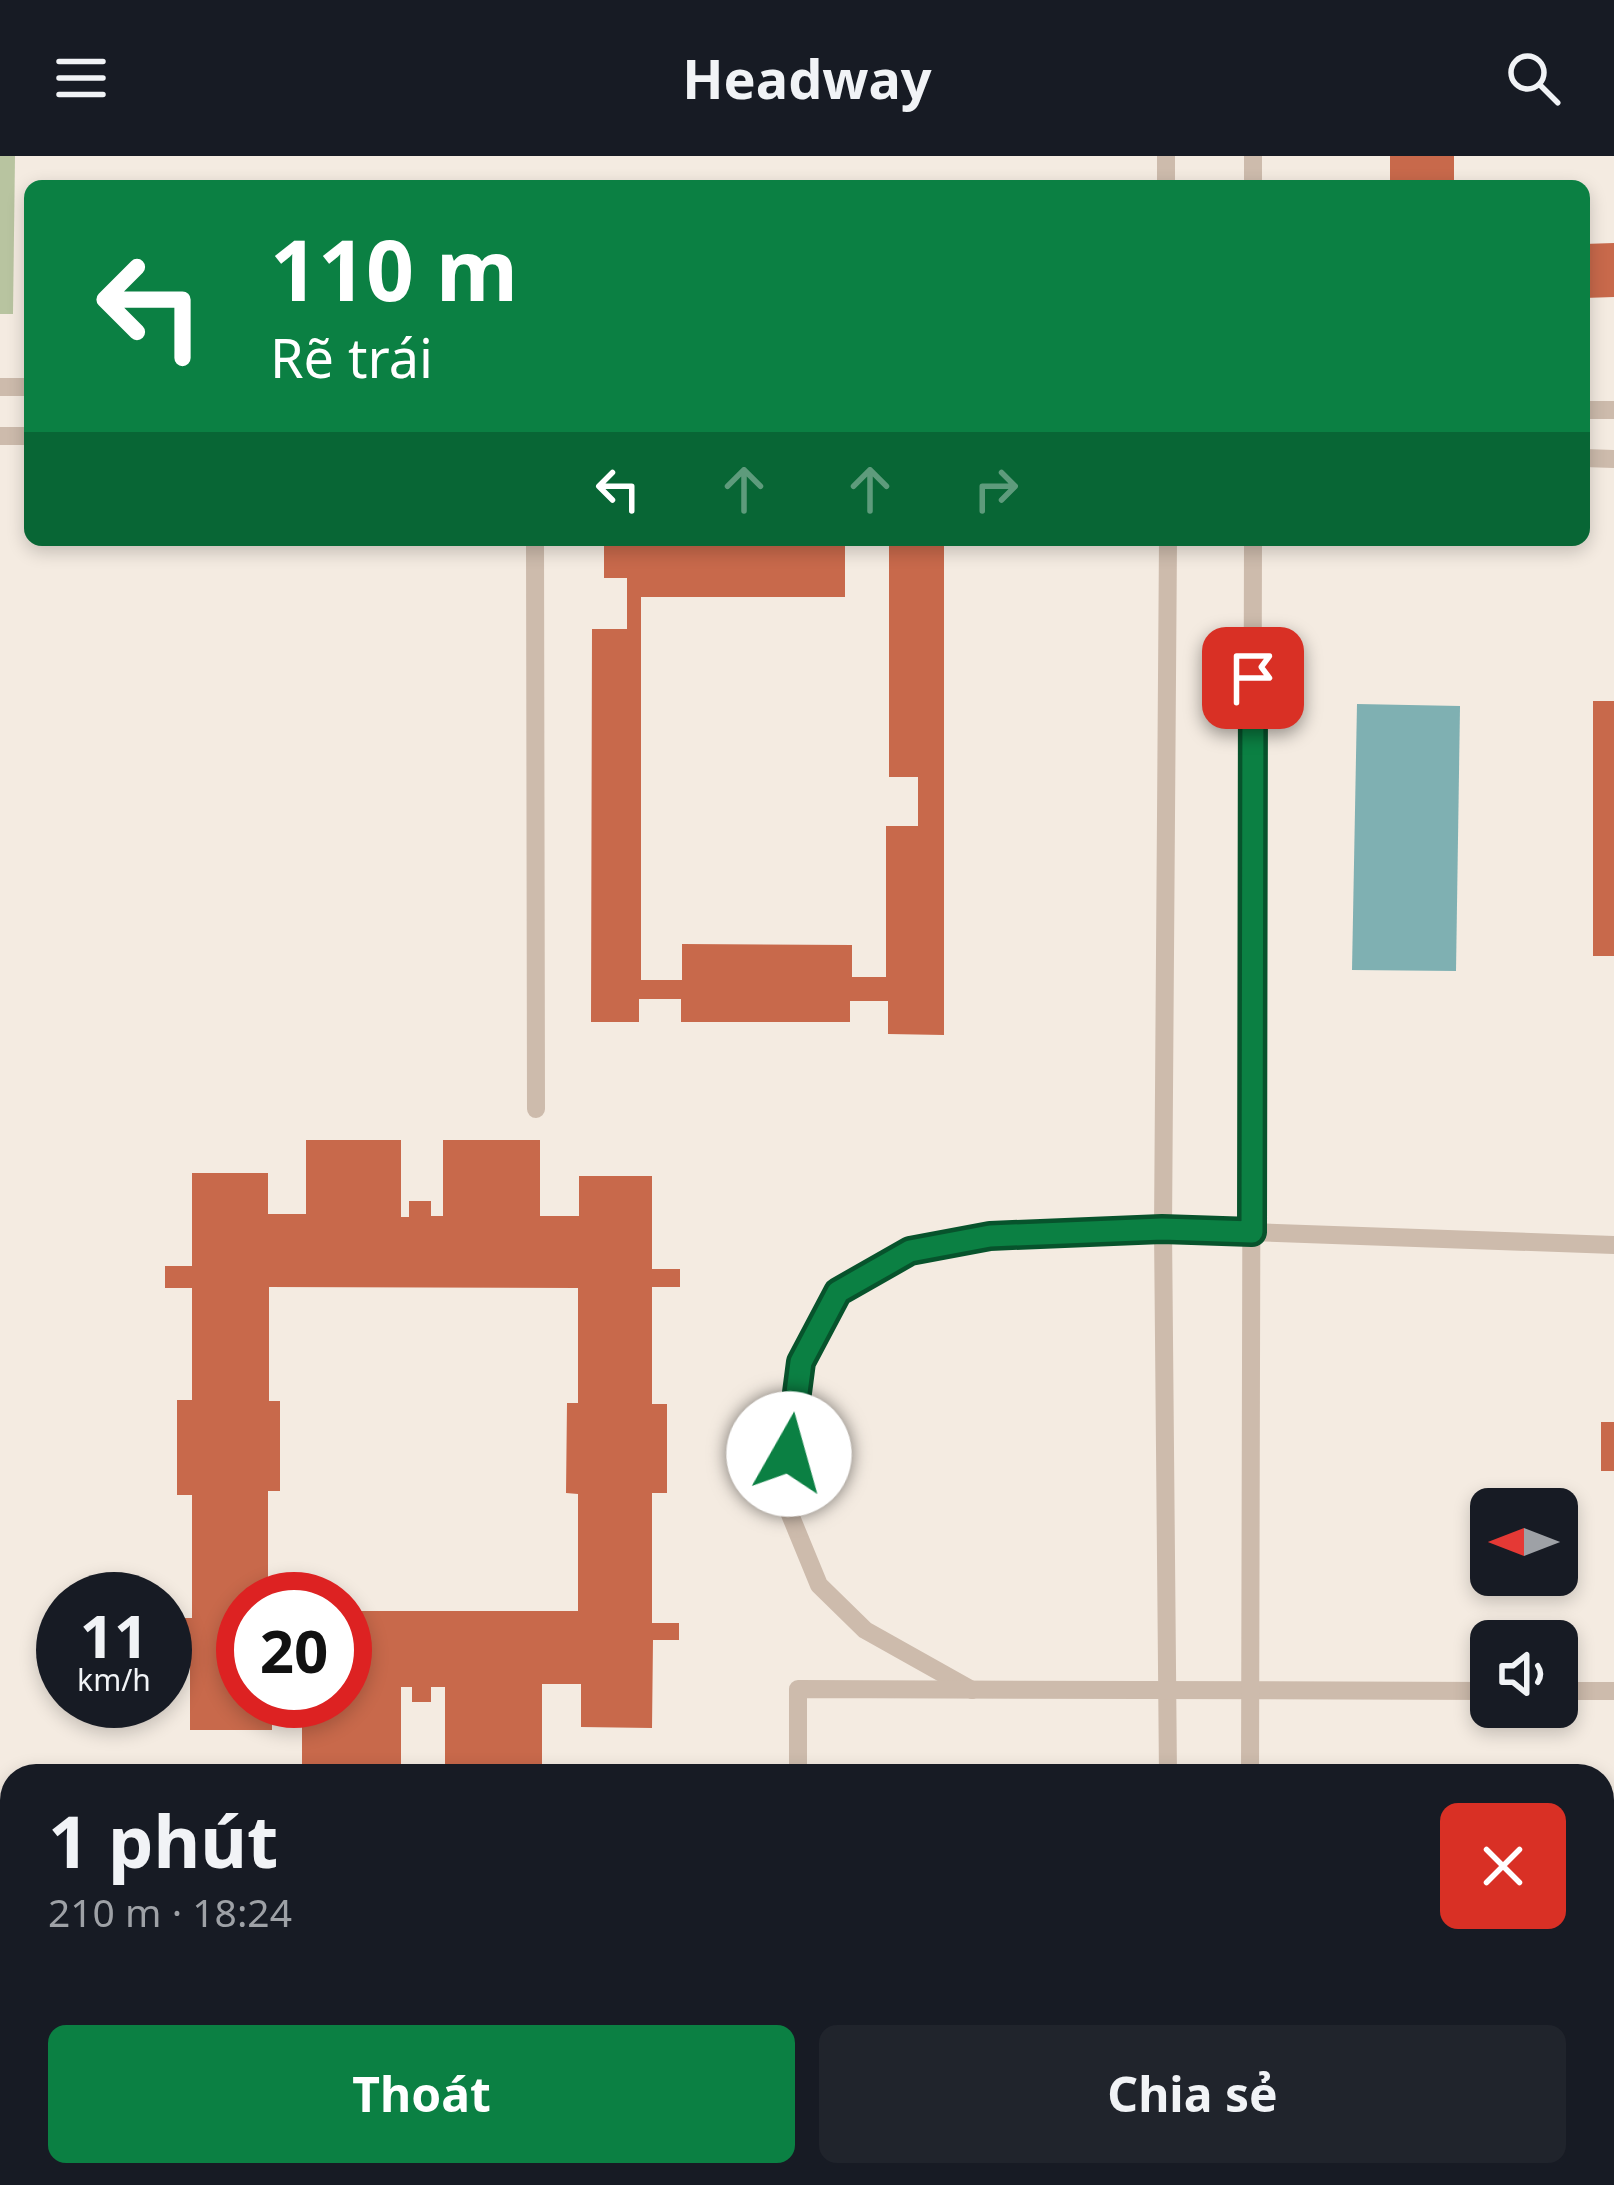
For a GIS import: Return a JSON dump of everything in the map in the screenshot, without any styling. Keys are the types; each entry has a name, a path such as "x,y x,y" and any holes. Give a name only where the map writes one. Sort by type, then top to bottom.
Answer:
{"lane":[{"path":"535,546 536,1109"},
{"path":"1168,546 1162,1229 1168,1764"},
{"path":"1250,1764 1253,546"},
{"path":"972,1690 865,1630 819,1585 789,1512 789,1454 801,1362 838,1292 910,1251 990,1236 1162,1229 1614,1245"},
{"path":"798,1764 798,1689 1470,1691"},
{"path":"1578,1691 1614,1691"}],"green space":[{"path":"0,156 15,156 13,314 0,314"}],"water":[{"path":"1357,704 1460,706 1456,971 1352,970"}],"building":[{"path":"1390,156 1454,156 1454,180 1390,180"},
{"path":"1614,243 1614,297 1590,298 1590,244"},
{"path":"604,546 845,546 845,597 641,597 641,980 682,980 682,944 852,945 852,977 886,977 886,826 918,826 918,777 889,777 889,546 944,546 944,1035 888,1034 888,1001 850,1001 850,1022 681,1022 681,999 639,999 639,1022 591,1022 592,629 627,629 627,578 604,578"},
{"path":"1593,701 1614,701 1614,956 1593,956"},
{"path":"306,1140 401,1140 401,1217 409,1217 409,1201 431,1201 431,1216 443,1216 443,1140 540,1140 540,1216 579,1216 579,1176 652,1176 652,1269 680,1269 680,1287 652,1287 652,1404 667,1404 667,1493 652,1493 652,1623 679,1623 679,1640 653,1640 652,1728 581,1727 581,1684 542,1684 542,1764 445,1764 445,1687 431,1687 431,1702 412,1702 412,1687 401,1687 401,1764 302,1764 302,1728 372,1728 372,1611 578,1611 578,1494 566,1493 567,1403 578,1403 578,1288 269,1287 269,1401 280,1401 280,1491 268,1491 268,1572 216,1572 216,1728 272,1730 190,1730 192,1495 177,1495 177,1400 192,1400 192,1288 165,1288 165,1266 192,1266 192,1173 268,1173 268,1214 306,1214"},
{"path":"1601,1422 1614,1422 1614,1471 1601,1471"}],"route":[{"path":"789,1454 801,1362 838,1292 910,1251 990,1236 1162,1229 1252,1232 1253,678"}]}
